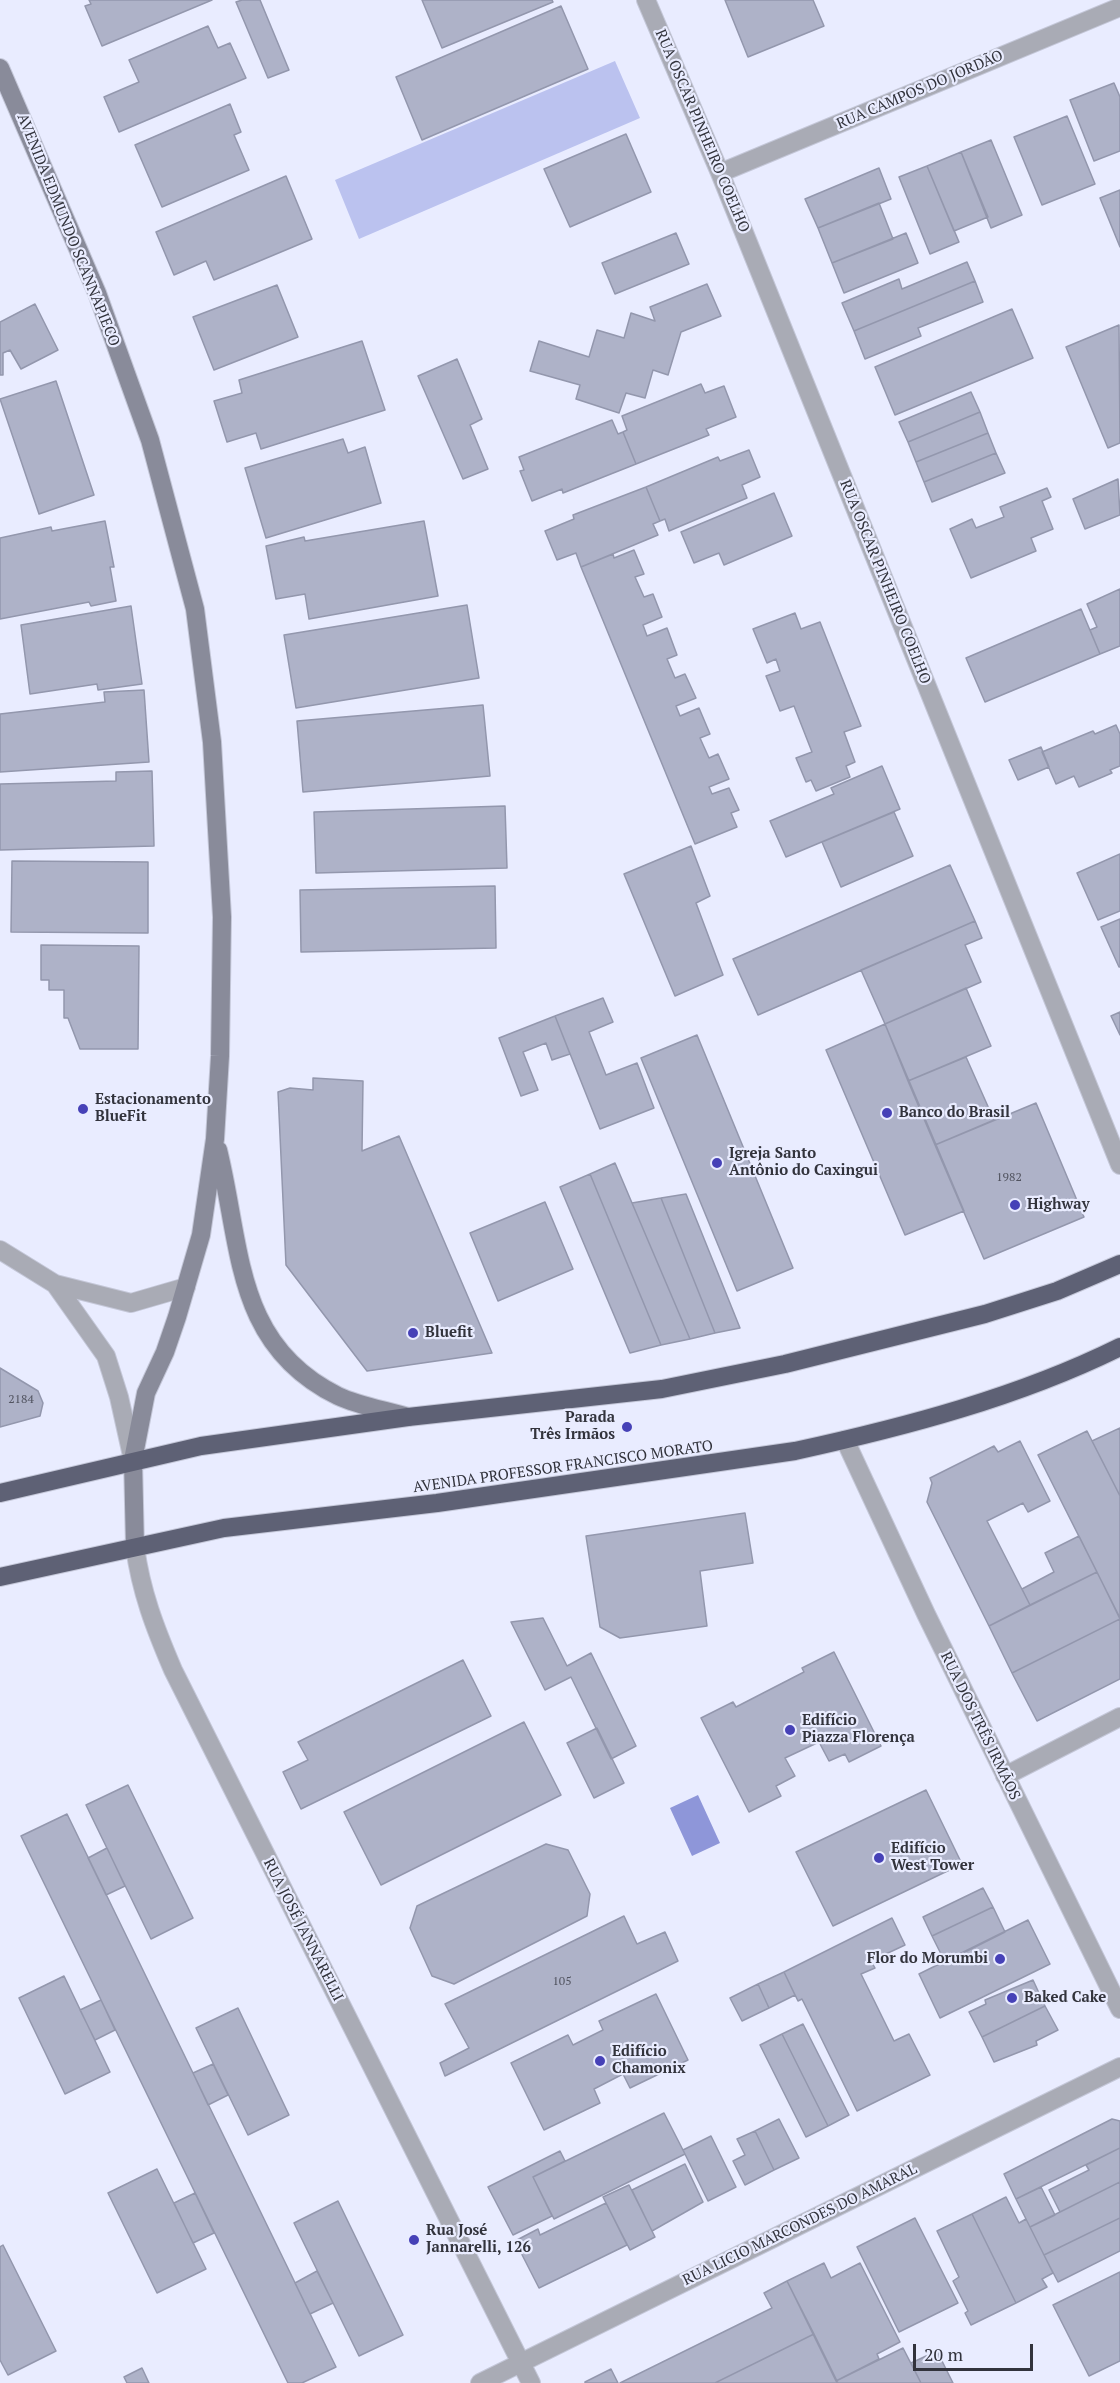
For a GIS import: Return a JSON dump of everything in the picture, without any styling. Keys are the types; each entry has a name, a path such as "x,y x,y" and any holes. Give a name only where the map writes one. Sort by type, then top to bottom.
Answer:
{"highway":[{"path":"0,1493 133,1460 201,1446 408,1417 662,1389 785,1364 985,1314 1057,1291 1120,1264"},
{"name":"AVENIDA PROFESSOR FRANCISCO MORATO","path":"0,1577 224,1528 437,1503 795,1451 845,1440 996,1397 1120,1347"}],"main road":[{"name":"AVENIDA EDMUNDO SCANNAPIECO","path":"0,68 108,324 150,440 195,609 212,742 222,917 220,1056 215,1139 201,1234 165,1352 146,1393 133,1460"},
{"name":"AVENIDA EDMUNDO SCANNAPIECO","path":"215,1139 227,1186 236,1246 252,1304 273,1345 300,1372 339,1396 408,1417"},
{"name":"RUA JOSÉ JANNARELLI","path":"133,1460 135,1547"}],"street":[{"name":"RUA OSCAR PINHEIRO COELHO","path":"646,0 720,173 1120,1165"},
{"name":"RUA CAMPOS DO JORDÃO","path":"720,173 1120,7"},
{"path":"0,1250 55,1284 131,1303 186,1287"},
{"path":"55,1284 106,1356 120,1397 133,1460"},
{"name":"RUA DOS TRÊS IRMÃOS","path":"845,1440 1005,1776 1120,2009"},
{"name":"RUA JOSÉ JANNARELLI","path":"135,1547 140,1583 150,1619 173,1670 531,2383"},
{"path":"1005,1776 1120,1717"},
{"name":"RUA LICIO MARCONDES DO AMARAL","path":"480,2383 1120,2067"}],"shaded area":[{"path":"615,61 640,118 359,239 335,180"},
{"path":"698,1795 720,1843 692,1856 670,1808"}],"building":[{"path":"89,0 212,0 102,46 85,6 91,4"},
{"path":"260,0 289,70 268,78 236,2"},
{"path":"422,0 552,0 553,2 442,48"},
{"path":"725,0 813,0 824,26 748,57"},
{"path":"561,6 588,69 422,140 396,77"},
{"path":"208,26 218,48 230,43 246,78 119,132 104,97 139,82 129,60"},
{"path":"1114,83 1120,97 1120,151 1094,161 1070,100"},
{"path":"230,104 241,132 234,135 249,170 162,207 135,145"},
{"path":"1067,116 1095,184 1042,205 1014,137"},
{"path":"626,134 651,192 570,227 544,169"},
{"path":"991,140 1022,215 991,228 961,152"},
{"path":"961,152 988,217 954,231 927,166"},
{"path":"927,166 959,242 930,254 899,177"},
{"path":"879,168 891,199 818,228 805,199"},
{"path":"286,176 312,239 214,280 206,261 174,275 156,232"},
{"path":"1120,190 1120,247 1100,198"},
{"path":"879,203 893,239 832,263 818,228"},
{"path":"676,233 689,264 615,294 602,263"},
{"path":"906,233 918,263 844,293 832,263"},
{"path":"967,262 975,281 854,331 842,303 899,279 902,289"},
{"path":"975,281 983,302 918,328 921,336 865,359 854,331"},
{"path":"707,284 721,316 681,332 668,375 653,370 645,398 626,393 619,413 576,399 580,385 530,371 539,341 589,357 597,330 624,338 631,313 655,321 650,307"},
{"path":"277,285 298,337 214,370 193,317"},
{"path":"35,304 58,350 21,369 10,350 3,353 3,375 0,375 0,322"},
{"path":"1012,309 1033,358 895,415 875,367"},
{"path":"1119,325 1120,443 1108,448 1066,347"},
{"path":"362,341 385,410 261,449 256,433 227,442 214,401 242,393 239,380"},
{"path":"457,359 482,419 470,425 488,469 463,479 418,376"},
{"path":"56,381 94,495 39,514 0,399"},
{"path":"701,384 705,393 724,386 736,417 706,429 709,435 636,464 623,432 627,430 622,416"},
{"path":"971,392 980,412 908,442 899,422"},
{"path":"980,412 988,433 916,462 908,442"},
{"path":"612,420 618,434 623,432 636,464 563,493 562,489 532,501 520,471 524,470 519,457"},
{"path":"988,433 996,453 924,482 916,462"},
{"path":"343,439 348,453 365,447 381,503 266,538 245,468"},
{"path":"749,450 760,477 742,485 747,498 669,531 665,519 660,521 646,487 718,457 720,461"},
{"path":"996,453 1005,473 932,502 924,482"},
{"path":"1118,479 1120,515 1085,529 1073,499"},
{"path":"646,487 660,521 653,524 658,535 581,567 576,553 557,560 545,531 574,519 573,515"},
{"path":"1047,488 1051,497 1042,501 1053,529 1031,538 1036,551 971,578 950,529 972,519 976,528 1004,517 1000,507"},
{"path":"774,493 792,536 724,565 719,553 694,563 681,532"},
{"path":"105,521 114,567 110,567 116,601 91,606 89,602 0,619 0,538 51,527 52,531"},
{"path":"424,521 438,596 309,619 305,594 276,599 266,546 304,537 305,541"},
{"path":"634,550 644,574 635,577 644,597 653,594 662,617 643,625 647,636 667,628 677,655 667,659 675,678 685,674 696,698 676,706 680,716 699,708 710,734 700,738 709,758 718,754 729,779 709,787 712,794 729,788 739,810 731,813 737,827 695,844 581,567 613,554 614,558"},
{"path":"1120,589 1120,646 1100,654 1090,630 1097,627 1087,604"},
{"path":"467,605 479,678 296,708 284,635"},
{"path":"131,606 142,684 98,690 97,684 30,694 21,625"},
{"path":"1081,609 1100,654 985,702 966,658"},
{"path":"795,613 801,629 820,622 861,726 844,732 855,762 846,766 850,777 816,791 811,780 806,782 796,758 812,752 794,706 780,711 766,676 780,671 776,659 767,663 753,629"},
{"path":"144,690 149,762 0,772 0,714 105,702 104,692"},
{"path":"483,705 490,776 303,792 297,721"},
{"path":"1116,725 1120,734 1120,766 1110,770 1112,773 1079,787 1074,776 1056,784 1042,752 1093,731 1095,734"},
{"path":"1041,747 1049,767 1018,780 1009,760"},
{"path":"882,766 900,809 786,857 770,821 834,794 831,788"},
{"path":"152,771 154,846 0,850 0,784 116,781 116,772"},
{"path":"505,806 507,868 316,873 314,812"},
{"path":"894,812 913,856 841,887 822,842"},
{"path":"691,846 710,896 696,903 723,975 675,996 624,874"},
{"path":"1120,854 1120,911 1098,920 1077,873"},
{"path":"12,861 148,862 148,933 11,932"},
{"path":"950,865 975,921 758,1015 733,959"},
{"path":"495,886 496,948 301,952 300,890"},
{"path":"1120,919 1120,967 1119,967 1101,927"},
{"path":"975,921 982,938 965,945 981,982 885,1024 861,970"},
{"path":"41,945 139,946 138,1049 80,1049 68,1018 64,1018 64,990 49,990 49,980 41,980"},
{"path":"966,988 991,1046 908,1081 885,1024"},
{"path":"603,998 613,1022 589,1032 606,1075 637,1063 654,1108 600,1129 555,1016"},
{"path":"1120,1012 1120,1035 1111,1016"},
{"path":"555,1016 570,1054 552,1060 546,1043 523,1052 538,1090 521,1096 499,1038"},
{"name":"Banco do Brasil","path":"885,1024 964,1211 905,1235 826,1050"},
{"name":"Igreja Santo Antônio do Caxingui","path":"697,1035 793,1268 737,1291 641,1058"},
{"path":"966,1057 994,1120 935,1145 908,1081"},
{"path":"313,1078 363,1081 362,1151 399,1136 492,1353 367,1371 286,1265 278,1092 290,1088 313,1090"},
{"path":"1036,1103 1084,1217 984,1259 935,1145"},
{"path":"615,1163 690,1339 661,1345 590,1174"},
{"path":"590,1174 661,1345 630,1353 560,1187"},
{"path":"686,1194 740,1328 715,1333 661,1198"},
{"path":"661,1198 715,1333 690,1339 632,1203"},
{"path":"545,1202 573,1269 498,1301 470,1233"},
{"path":"0,1368 38,1391 43,1403 40,1416 0,1427"},
{"path":"1120,1428 1120,1496 1092,1441"},
{"path":"1087,1431 1120,1496 1120,1618 1038,1455"},
{"path":"1020,1441 1050,1501 1028,1512 1023,1503 987,1521 1030,1605 989,1626 927,1502 932,1483 930,1478 994,1446 998,1452"},
{"path":"745,1513 753,1563 700,1571 707,1626 620,1638 600,1627 586,1536"},
{"path":"1079,1536 1097,1572 1030,1605 1022,1589 1054,1572 1045,1553"},
{"path":"1097,1572 1120,1619 1012,1673 989,1626"},
{"path":"543,1618 567,1666 591,1653 636,1746 611,1759 571,1677 545,1690 511,1622"},
{"path":"1120,1619 1120,1679 1037,1721 1012,1673"},
{"name":"Edifício Piazza Florença","path":"834,1652 881,1746 849,1762 845,1754 829,1761 819,1742 785,1758 795,1776 776,1786 781,1796 749,1812 701,1718 733,1702 736,1707 804,1672 802,1668"},
{"path":"463,1660 491,1716 301,1809 283,1772 308,1760 298,1742"},
{"path":"524,1722 561,1795 381,1885 344,1812"},
{"path":"597,1728 624,1783 594,1798 567,1743"},
{"path":"128,1785 193,1918 151,1939 86,1805"},
{"name":"Edifício West Tower","path":"926,1790 962,1864 833,1926 796,1852"},
{"path":"67,1814 336,2367 302,2383 288,2383 21,1836"},
{"path":"546,1844 568,1850 590,1894 587,1916 454,1984 432,1976 410,1928 417,1906"},
{"path":"107,1848 125,1886 106,1895 88,1858"},
{"path":"983,1888 993,1907 932,1936 923,1917"},
{"path":"993,1907 1005,1932 945,1962 932,1936"},
{"path":"624,1916 637,1944 665,1932 678,1961 445,2076 440,2063 469,2048 445,2004"},
{"path":"892,1918 905,1945 871,1961 875,1968 861,1974 894,2041 909,2034 930,2075 857,2111 802,1999 798,2001 784,1972"},
{"path":"1028,1920 1050,1964 940,2018 919,1974"},
{"path":"784,1972 795,1995 769,2008 758,1984"},
{"path":"64,1976 110,2072 65,2094 19,1998"},
{"path":"1033,1980 1045,2006 982,2037 969,2012 986,2004 985,2000"},
{"path":"758,1984 769,2008 742,2021 730,1998"},
{"name":"Edifício Chamonix","path":"656,1994 688,2060 630,2088 623,2074 594,2089 600,2103 544,2130 511,2063 568,2035 573,2045 603,2030 599,2021"},
{"path":"101,2000 115,2030 95,2040 80,2010"},
{"path":"1045,2006 1058,2030 1036,2041 1037,2045 994,2062 982,2037"},
{"path":"238,2008 289,2115 248,2135 196,2028"},
{"path":"803,2024 849,2115 828,2126 782,2034"},
{"path":"782,2034 828,2126 806,2137 760,2045"},
{"path":"213,2064 228,2095 208,2105 193,2073"},
{"path":"664,2113 685,2154 554,2219 533,2177"},
{"path":"779,2119 799,2158 774,2170 755,2131"},
{"path":"1112,2119 1120,2121 1120,2148 1016,2199 1004,2174"},
{"path":"755,2131 774,2170 745,2185 733,2161 745,2155 737,2139"},
{"path":"711,2136 736,2187 708,2201 683,2150"},
{"path":"1120,2148 1120,2182 1060,2212 1049,2190 1089,2170 1086,2165"},
{"path":"560,2151 565,2161 533,2177 552,2216 513,2235 488,2187"},
{"path":"685,2164 703,2202 652,2231 632,2190"},
{"path":"157,2169 206,2269 157,2293 108,2193"},
{"path":"1120,2182 1120,2218 1044,2255 1030,2227"},
{"path":"629,2185 655,2237 630,2250 603,2197"},
{"path":"1041,2187 1055,2215 1030,2227 1016,2199"},
{"path":"195,2193 214,2233 193,2243 174,2203"},
{"path":"1006,2197 1019,2223 1026,2219 1053,2273 1042,2279 1047,2287 1016,2303 972,2214"},
{"path":"338,2201 403,2335 359,2356 294,2223"},
{"path":"606,2203 627,2245 539,2288 515,2241 538,2229 540,2235"},
{"path":"972,2214 1016,2303 971,2325 965,2313 968,2311 953,2281 959,2277 937,2231"},
{"path":"915,2218 958,2303 899,2332 857,2247"},
{"path":"1120,2218 1120,2251 1058,2282 1044,2255"},
{"path":"3,2245 56,2351 8,2375 0,2360 0,2247"},
{"path":"824,2263 831,2278 860,2263 900,2342 877,2354 879,2359 836,2381 787,2281"},
{"path":"317,2271 333,2303 310,2314 295,2283"},
{"path":"1120,2272 1120,2361 1089,2376 1053,2305"},
{"path":"787,2281 814,2334 715,2383 620,2383 772,2308 764,2293"},
{"path":"814,2334 838,2383 715,2383"},
{"path":"903,2348 921,2383 838,2383 836,2381"},
{"path":"937,2351 953,2383 921,2383 911,2363"},
{"path":"142,2368 149,2383 127,2383 124,2377"},
{"path":"611,2369 618,2383 585,2383 585,2382"}],"place":[{"name":"Estacionamento BlueFit","path":"83,1109"},
{"name":"Banco do Brasil","path":"887,1113"},
{"name":"Igreja Santo Antônio do Caxingui","path":"717,1163"},
{"name":"Highway","path":"1015,1205"},
{"name":"Bluefit","path":"413,1333"},
{"name":"Parada Três Irmãos","path":"627,1427"},
{"name":"Edifício Piazza Florença","path":"790,1730"},
{"name":"Edifício West Tower","path":"879,1858"},
{"name":"Flor do Morumbi","path":"1000,1959"},
{"name":"Baked Cake","path":"1012,1998"},
{"name":"Edifício Chamonix","path":"600,2061"},
{"name":"Rua José Jannarelli, 126","path":"414,2240"}]}
